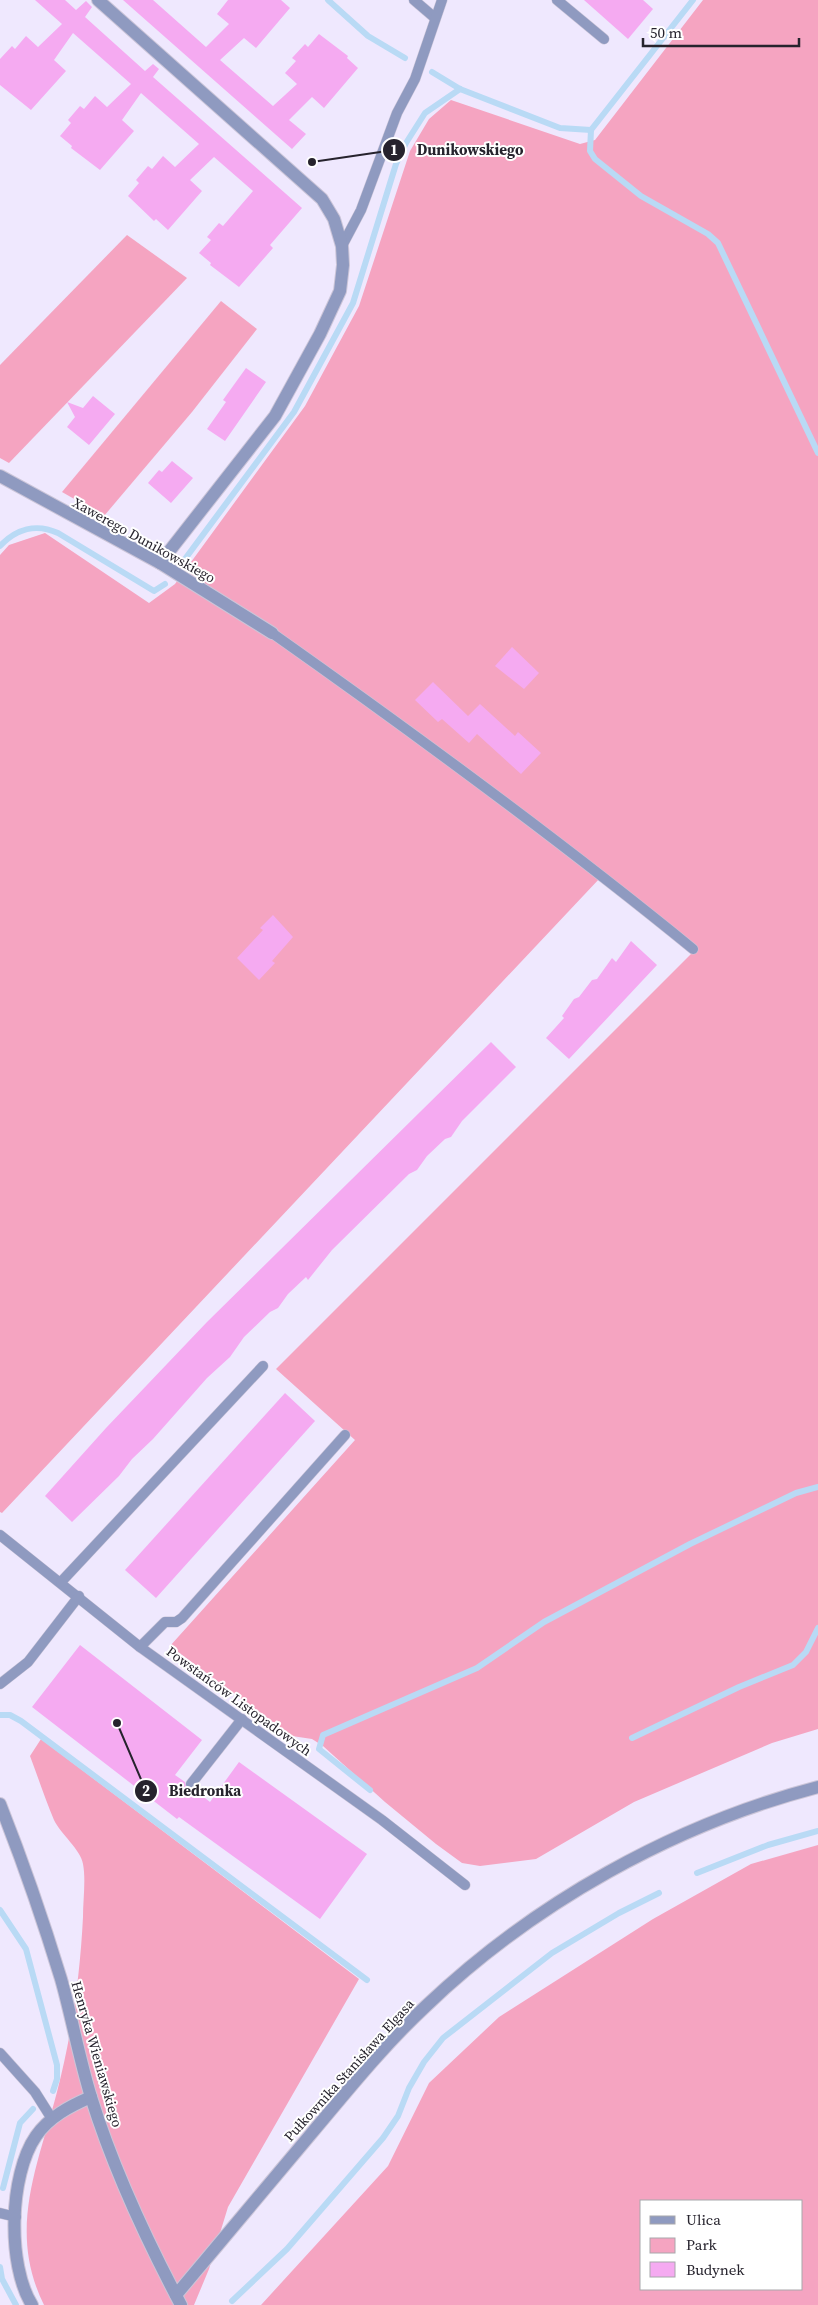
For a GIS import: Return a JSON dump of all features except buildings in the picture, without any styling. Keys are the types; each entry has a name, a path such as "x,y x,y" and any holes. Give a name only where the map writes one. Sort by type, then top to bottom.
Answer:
{"street":[{"path":"98,0 322,199 334,218 342,246 343,265 340,291 297,379 275,416 160,564"},
{"name":"Xawerego Dunikowskiego","path":"0,476 160,564 272,633"},
{"name":"Pułkownika Stanisława Elgasa","path":"179,2300 396,2034 485,1954 564,1899 659,1846 739,1811 818,1787"},
{"name":"Henryka Wieniawskiego","path":"0,1804 25,1865 61,1980 91,2097 135,2210 179,2300"},
{"path":"32,2305 21,2282 16,2261 16,2217 24,2160 36,2136 52,2118 70,2106 91,2097"}],"lane":[{"path":"414,0 435,18"},
{"path":"342,246 361,210 397,113 415,79 442,0"},
{"path":"557,0 604,39"},
{"path":"272,633 377,707 607,879 693,949"},
{"path":"62,1582 262,1366"},
{"path":"140,1647 164,1622 176,1622 182,1618 345,1435"},
{"name":"Powstańców Listopadowych","path":"0,1535 62,1582 140,1647 382,1820 465,1885"},
{"path":"0,1684 28,1662 79,1596"},
{"path":"191,1784 242,1719"},
{"path":"0,2053 35,2092 52,2118"},
{"path":"0,2213 16,2217"}],"green space":[{"path":"703,0 818,0 818,1729 772,1743 634,1802 536,1859 480,1866 462,1863 385,1802 323,1746 312,1739 292,1736 170,1646 355,1440 276,1369 691,954 600,878 2,1513 0,1512 0,555 9,545 45,533 149,603 175,584 305,406 359,306 410,151 429,119 451,100 580,144 595,140"},
{"path":"127,235 187,278 9,463 0,458 0,365"},
{"path":"221,301 257,329 192,412 104,516 62,492"},
{"path":"41,1739 359,1979 228,2207 209,2269 194,2305 44,2305 33,2277 28,2250 29,2198 57,2092 71,2027 80,1961 84,1883 84,1870 81,1859 75,1847 54,1820 30,1756"},
{"path":"818,1845 818,2305 261,2305 388,2166 429,2083 499,2017 653,1919 751,1864"}],"waterway":[{"path":"328,0 368,36 405,58"},
{"path":"432,72 460,89 560,128 591,130 693,0"},
{"path":"182,563 294,412 353,303 396,164 406,143 425,113 460,89"},
{"path":"591,130 590,151 595,159 641,196 708,234 718,243 818,453"},
{"path":"0,546 13,535 27,529 42,528 58,533 154,591 165,584"},
{"path":"370,1790 319,1749 323,1735 477,1668 544,1622 690,1544 796,1493 818,1487"},
{"path":"632,1738 739,1687 793,1665 806,1652 818,1628"},
{"path":"0,1715 10,1715 21,1721 367,1980"},
{"path":"697,1873 768,1845 818,1831"},
{"path":"232,2301 287,2249 383,2138 398,2116 409,2088 424,2062 443,2038 552,1953 619,1913 659,1893"},
{"path":"0,1910 26,1949 57,2065 57,2079 53,2091"},
{"path":"3,2188 20,2123 33,2109"},
{"path":"0,2267 2,2279 16,2305"}],"place":[{"name":"Dunikowskiego","path":"312,162"},
{"name":"Biedronka","path":"117,1723"}]}
